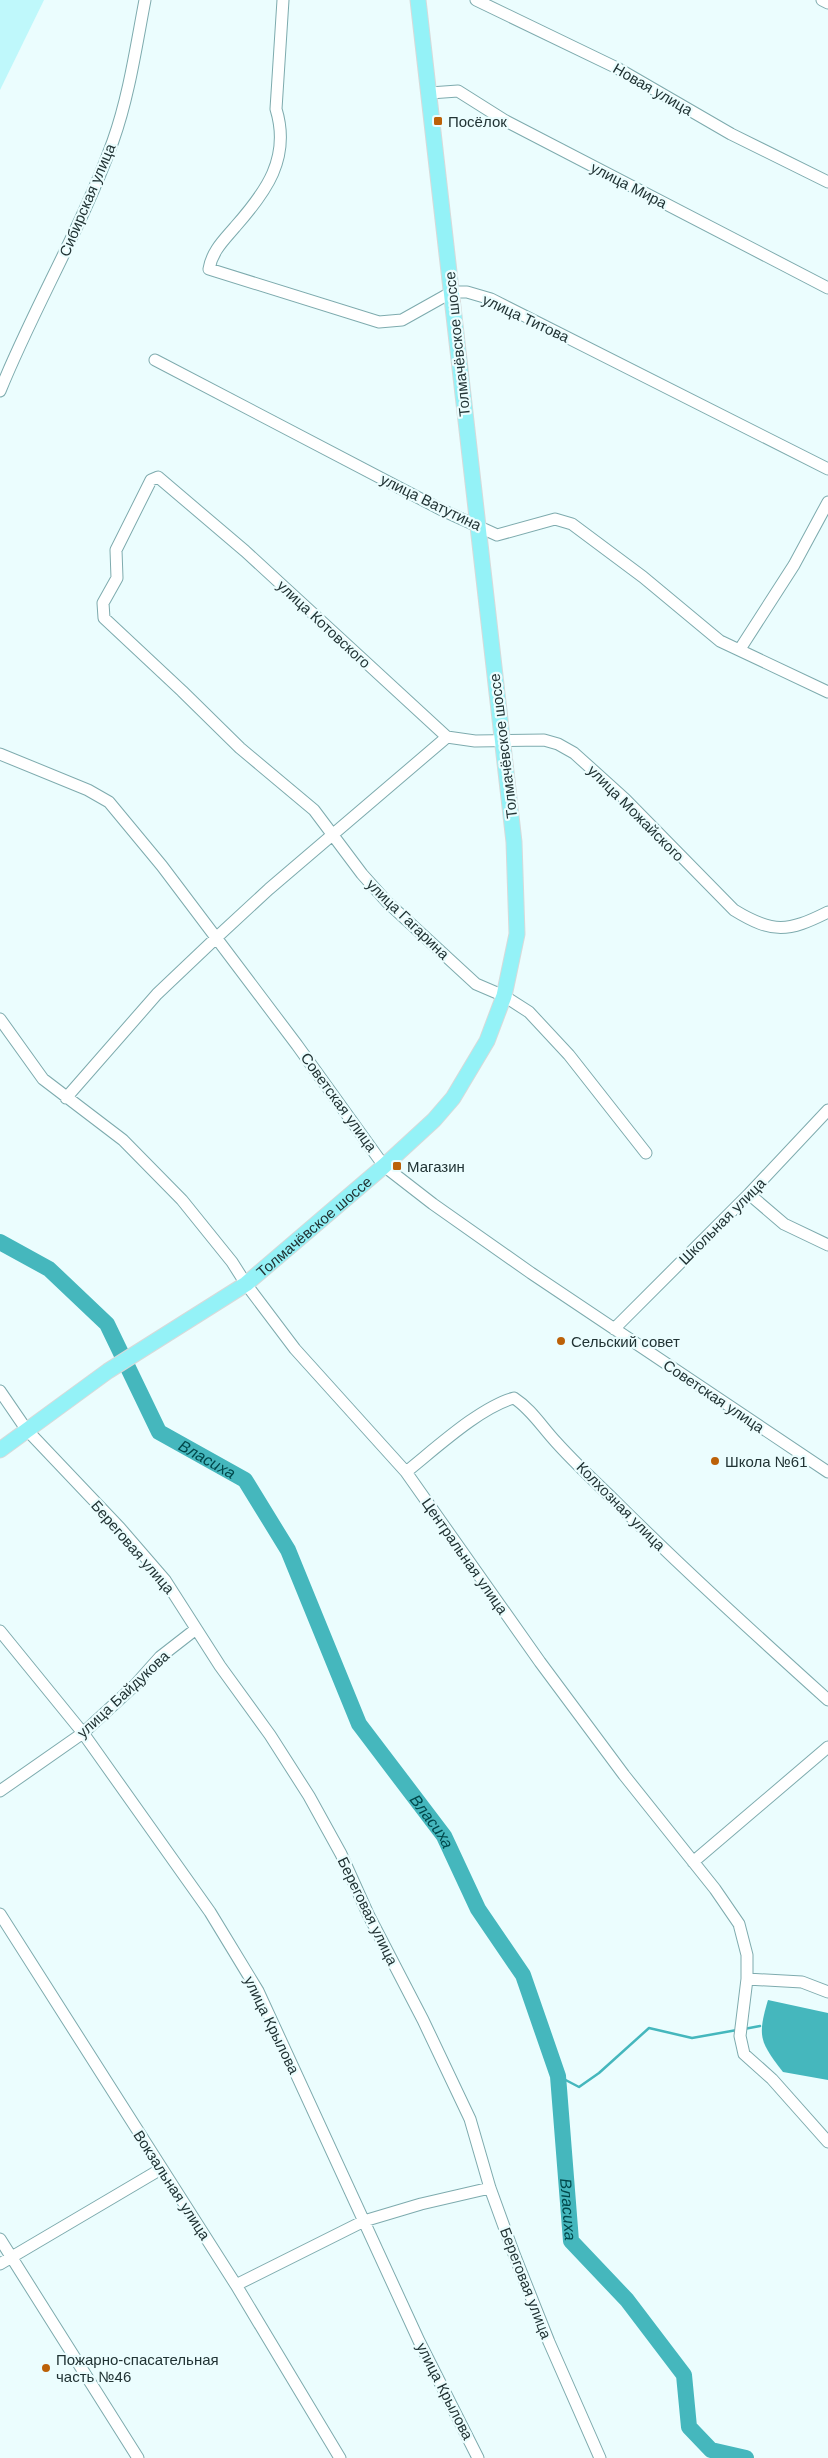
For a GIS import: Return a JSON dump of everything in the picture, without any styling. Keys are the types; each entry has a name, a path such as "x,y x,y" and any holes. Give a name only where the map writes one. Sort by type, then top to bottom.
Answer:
{"main road":[{"name":"Толмачёвское шоссе","path":"0,1450 108,1370 246,1284 384,1166 434,1120 453,1098 488,1041 504,996 517,934 514,842 418,0"}],"street":[{"name":"Сибирская улица","path":"0,391 79,222 113,140 132,68 146,0"},
{"path":"283,0 276,109 282,126 280,153 270,181 257,202 220,244 211,258 209,268 214,272 379,322 402,320 452,292"},
{"name":"Новая улица","path":"476,0 617,68 731,134 828,182"},
{"path":"822,0 828,3"},
{"name":"улица Мира","path":"430,93 458,92 504,120 828,288"},
{"name":"улица Титова","path":"452,292 467,292 491,299 828,469"},
{"name":"улица Ватутина","path":"155,360 442,510 497,535 555,520 572,524 643,577 720,641 828,692"},
{"name":"улица Гагарина","path":"158,477 151,480 116,550 117,578 103,604 104,618 182,690 240,748 282,781 314,810 362,874 387,902 476,984 504,996 530,1012 562,1048 646,1154"},
{"name":"улица Котовского","path":"158,477 245,551 447,737"},
{"path":"740,649 794,565 828,502"},
{"path":"66,1098 157,994 216,938 269,889 447,737 475,741 501,739"},
{"name":"улица Можайского","path":"501,739 544,740 558,744 574,753 625,799 734,910 754,923 773,928 791,928 828,912"},
{"name":"Советская улица","path":"0,754 88,790 109,802 162,866 297,1045 384,1166 433,1204 614,1329 828,1472"},
{"name":"Центральная улица","path":"0,1019 43,1079 123,1140 175,1193 232,1262 246,1284 294,1348 406,1472 540,1662 624,1775 715,1889 740,1924 747,1955 747,1979 740,2036 744,2054 772,2079 828,2142"},
{"name":"Школьная улица","path":"614,1329 749,1194 828,1110"},
{"path":"749,1194 784,1224 828,1245"},
{"name":"Береговая улица","path":"0,1391 26,1429 120,1528 158,1573 270,1735 341,1854 368,1914 423,2020 470,2119 490,2188 549,2342 600,2458"},
{"name":"Колхозная улица","path":"406,1472 466,1425 501,1402 514,1398 524,1405 556,1443 664,1550 734,1617 763,1640 828,1700"},
{"name":"улица Байдукова","path":"0,1791 83,1733 135,1685 160,1657 196,1629"},
{"name":"улица Крылова","path":"0,1631 83,1733 210,1912 258,1991 419,2341 478,2458"},
{"path":"693,1862 828,1747"},
{"name":"Вокзальная улица","path":"0,1914 236,2285 340,2458"},
{"path":"747,1979 802,1982 828,1992"},
{"path":"0,2264 161,2168"},
{"path":"236,2285 364,2221 421,2204 490,2188"},
{"path":"0,2240 138,2458"}],"shaded area":[{"path":"0,0 44,0 0,90"}],"water":[{"path":"768,2000 828,2013 828,2080 783,2072 775,2062 765,2046 762,2031 762,2023"}],"waterway":[{"name":"Власиха","path":"0,1242 49,1269 107,1324 159,1432 245,1480 288,1550 359,1724 444,1836 478,1909 523,1975 558,2076 571,2241 627,2300 684,2375 689,2427 711,2450 746,2458"},
{"path":"744,2029 760,2026"},
{"path":"558,2076 579,2087 599,2073 649,2028 692,2038 737,2030"}],"place":[{"name":"Посёлок","path":"438,121"},
{"name":"Магазин","path":"397,1166"},
{"name":"Сельский совет","path":"561,1341"},
{"name":"Школа №61","path":"715,1461"},
{"name":"Пожарно-спасательная часть №46","path":"46,2368"}]}
